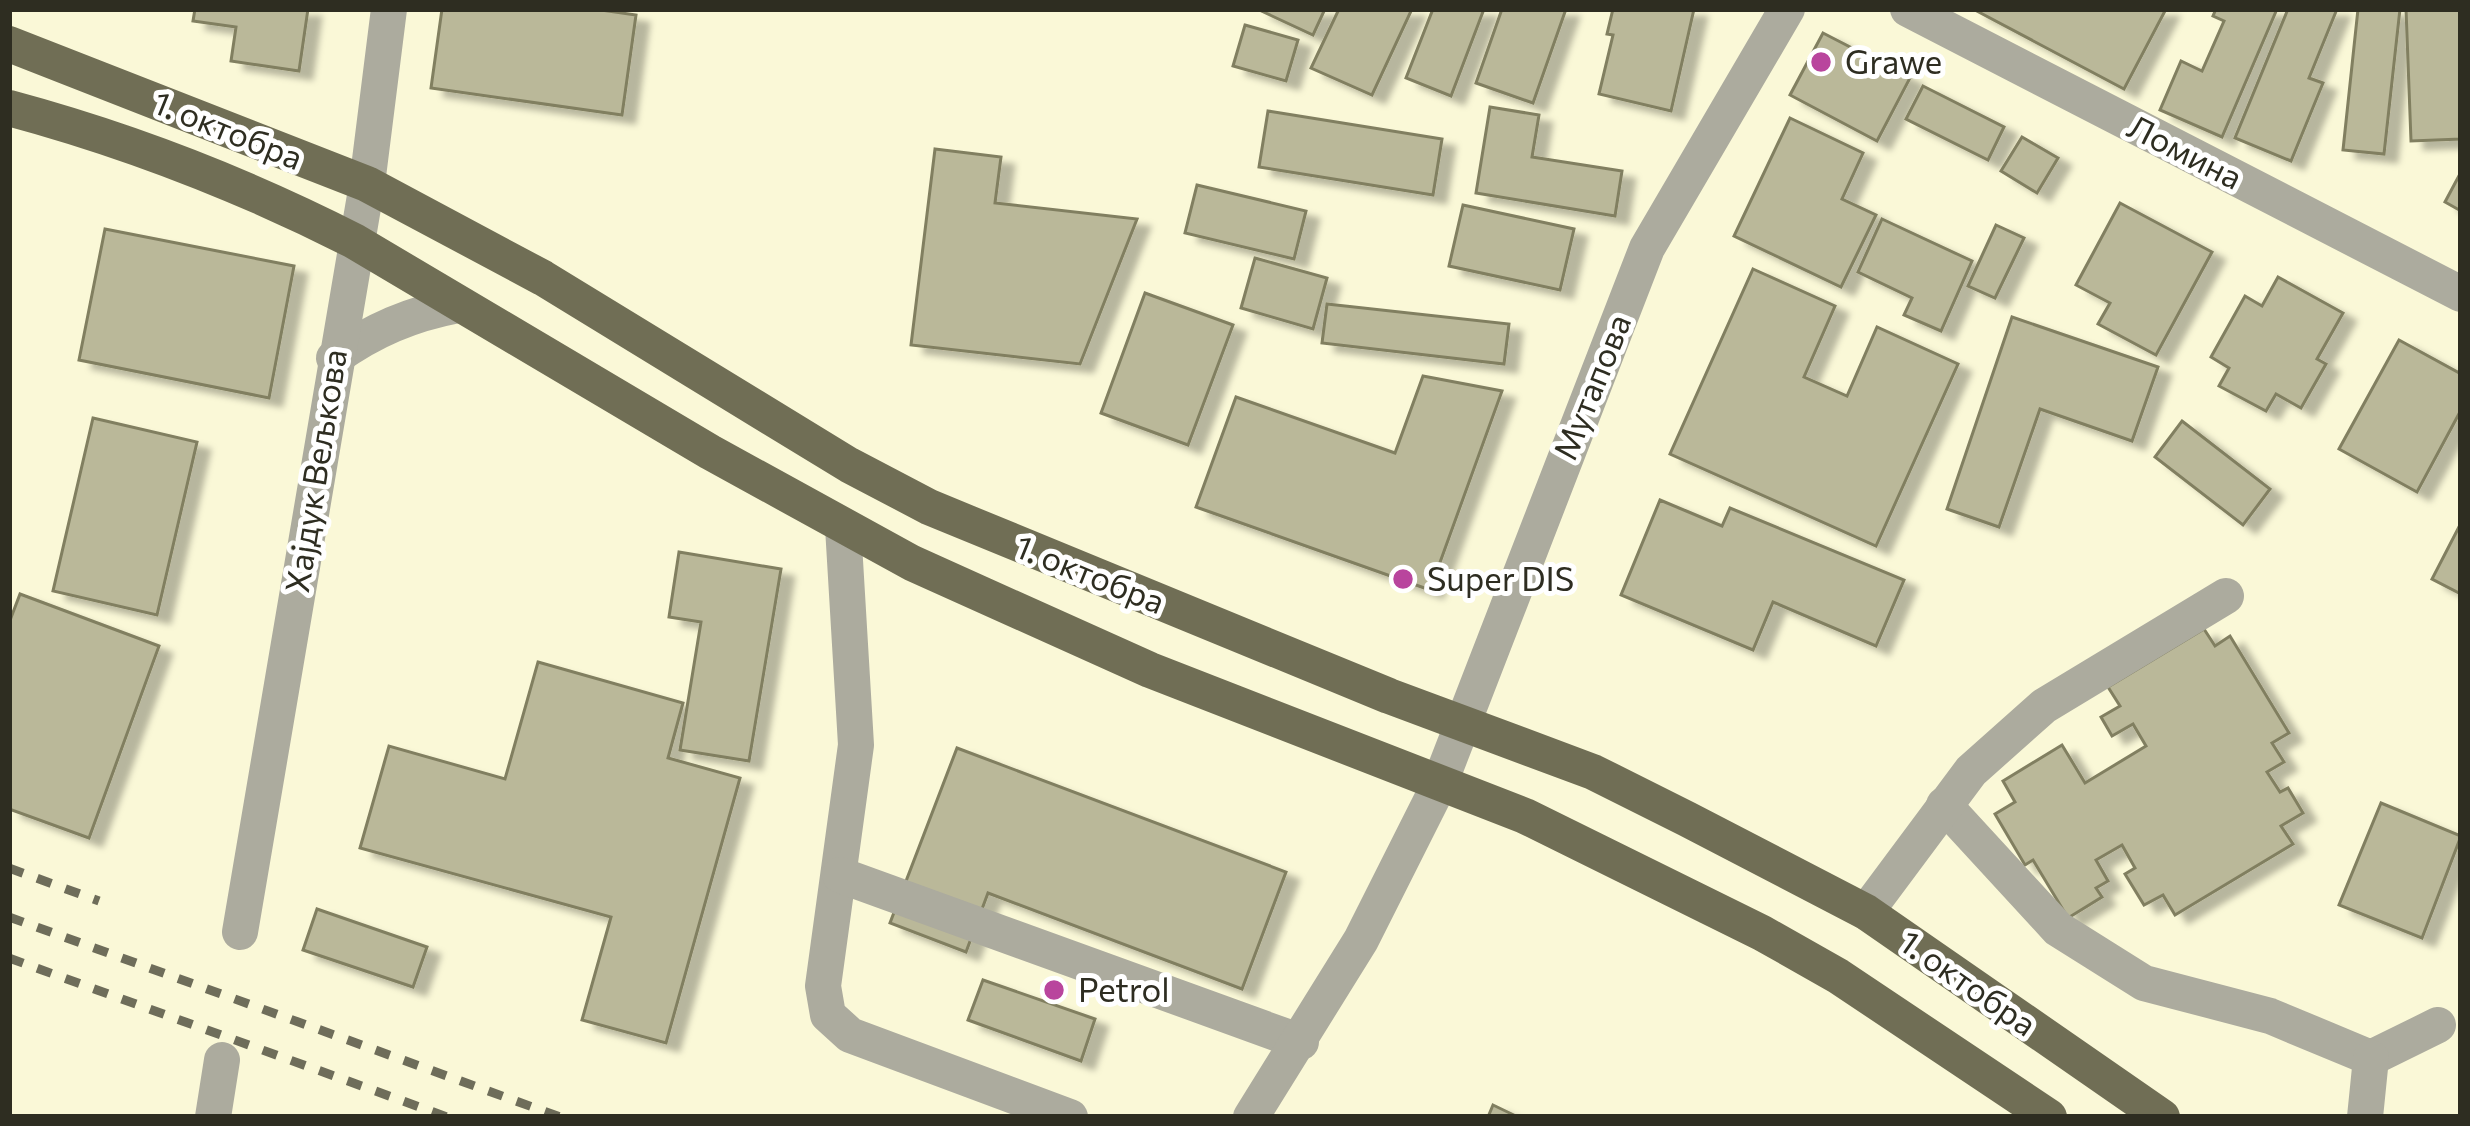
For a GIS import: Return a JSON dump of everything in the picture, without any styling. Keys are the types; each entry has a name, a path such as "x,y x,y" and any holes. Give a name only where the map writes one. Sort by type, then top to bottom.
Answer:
{"main road":[{"name":"1. октобра","path":"9,44 367,184 544,278 849,465 929,507 1465,726 1592,772 1866,912 2162,1117"},
{"name":"1. октобра","path":"9,108 69,124 277,202 354,241 843,527 983,597 1108,652 1544,825 1838,976 2049,1117"}],"street":[{"name":"Хајдук Вељкова","path":"240,932 367,184 389,9"},
{"name":"Мутапова","path":"1251,1117 1361,940 1439,785 1647,248 1786,9"},
{"name":"Ломина","path":"1908,9 2461,294"},
{"path":"334,358 385,326 420,312 458,305"},
{"path":"843,527 856,745 823,986 828,1015 850,1035 1070,1117"},
{"path":"1866,912 1971,771 2044,706 2226,596"},
{"path":"1944,805 2058,929 2144,983 2270,1016 2371,1058 2438,1025"},
{"path":"840,875 1301,1042"},
{"path":"2365,1117 2371,1058"},
{"path":"213,1117 222,1060"}],"building":[{"path":"195,9 308,9 299,71 231,61 236,27 193,21"},
{"path":"442,9 594,9 636,15 622,115 431,88"},
{"path":"1257,9 1325,9 1313,35"},
{"path":"1339,9 1412,9 1372,95 1311,68"},
{"path":"1433,9 1484,9 1451,96 1406,78"},
{"path":"1502,9 1566,9 1533,103 1476,83"},
{"path":"1613,9 1694,9 1671,111 1599,94 1613,35 1607,34"},
{"path":"1973,9 2166,9 2124,89"},
{"path":"2216,9 2277,9 2222,137 2160,110 2181,61 2202,71 2224,21 2213,16"},
{"path":"2288,9 2337,9 2309,78 2323,83 2291,161 2235,138"},
{"path":"2358,9 2400,9 2384,154 2343,150"},
{"path":"2406,9 2461,9 2461,139 2411,141"},
{"path":"1245,25 1298,40 1286,81 1233,66"},
{"path":"1823,33 1910,78 1877,141 1790,95"},
{"path":"1923,86 2004,127 1988,160 1906,119"},
{"path":"1490,107 1539,115 1532,157 1622,171 1615,216 1476,193"},
{"path":"1268,111 1442,139 1433,195 1259,167"},
{"path":"1790,118 1863,153 1842,199 1876,215 1841,287 1734,236"},
{"path":"2022,137 2058,158 2037,193 2001,171"},
{"path":"935,149 1001,157 995,203 1137,219 1080,364 911,345"},
{"path":"2461,172 2461,211 2445,202"},
{"path":"1197,185 1306,211 1294,259 1185,233"},
{"path":"2120,203 2212,252 2156,355 2098,324 2110,303 2076,285"},
{"path":"1463,205 1574,229 1560,290 1449,266"},
{"path":"1882,219 1972,261 1941,331 1904,315 1912,298 1858,272"},
{"path":"1996,225 2024,238 1995,298 1968,286"},
{"path":"105,229 294,266 269,398 79,360"},
{"path":"1255,258 1327,278 1313,329 1241,308"},
{"path":"1753,269 1835,306 1804,377 1847,396 1877,327 1958,364 1876,546 1670,454"},
{"path":"2278,277 2343,313 2317,359 2326,364 2301,408 2276,394 2266,411 2219,386 2229,368 2211,357 2245,296 2262,306"},
{"path":"1145,293 1233,325 1188,445 1101,413"},
{"path":"1327,304 1509,324 1504,364 1322,343"},
{"path":"2012,317 2158,367 2132,441 2040,409 1999,527 1947,509"},
{"path":"2399,340 2461,374 2461,410 2417,492 2339,449"},
{"path":"1423,376 1502,391 1430,590 1196,507 1236,397 1395,453"},
{"path":"93,418 197,442 157,615 53,591"},
{"path":"2182,421 2270,489 2243,525 2155,457"},
{"path":"1660,500 1722,526 1730,508 1904,580 1876,646 1773,602 1753,650 1621,595"},
{"path":"2461,523 2461,594 2432,579"},
{"path":"679,552 781,569 749,761 680,750 701,622 669,617"},
{"path":"20,594 159,646 89,838 9,809 9,623"},
{"path":"2204,629 2215,646 2230,636 2289,733 2272,743 2284,762 2267,772 2280,792 2288,788 2303,813 2281,826 2293,844 2175,915 2163,895 2144,905 2125,874 2135,868 2122,845 2096,860 2108,881 2096,888 2102,897 2068,918 2033,860 2025,865 1995,814 2015,802 2003,781 2062,745 2085,783 2146,746 2133,724 2112,736 2101,717 2120,706 2108,687"},
{"path":"538,662 683,703 668,758 740,778 666,1043 582,1020 611,917 360,848 389,746 505,779"},
{"path":"957,748 1286,872 1242,989 988,893 966,952 890,923"},
{"path":"2381,803 2461,836 2422,938 2339,905"},
{"path":"317,909 427,947 413,987 303,950"},
{"path":"983,980 1095,1019 1081,1061 968,1020"},
{"path":"1493,1105 1518,1117 1488,1117"}],"railway":[{"path":"9,868 99,901"},
{"path":"9,917 560,1117"},
{"path":"9,958 447,1117"}],"place":[{"name":"Grawe","path":"1821,62"},
{"name":"Super DIS","path":"1403,579"},
{"name":"Petrol","path":"1054,990"}]}
